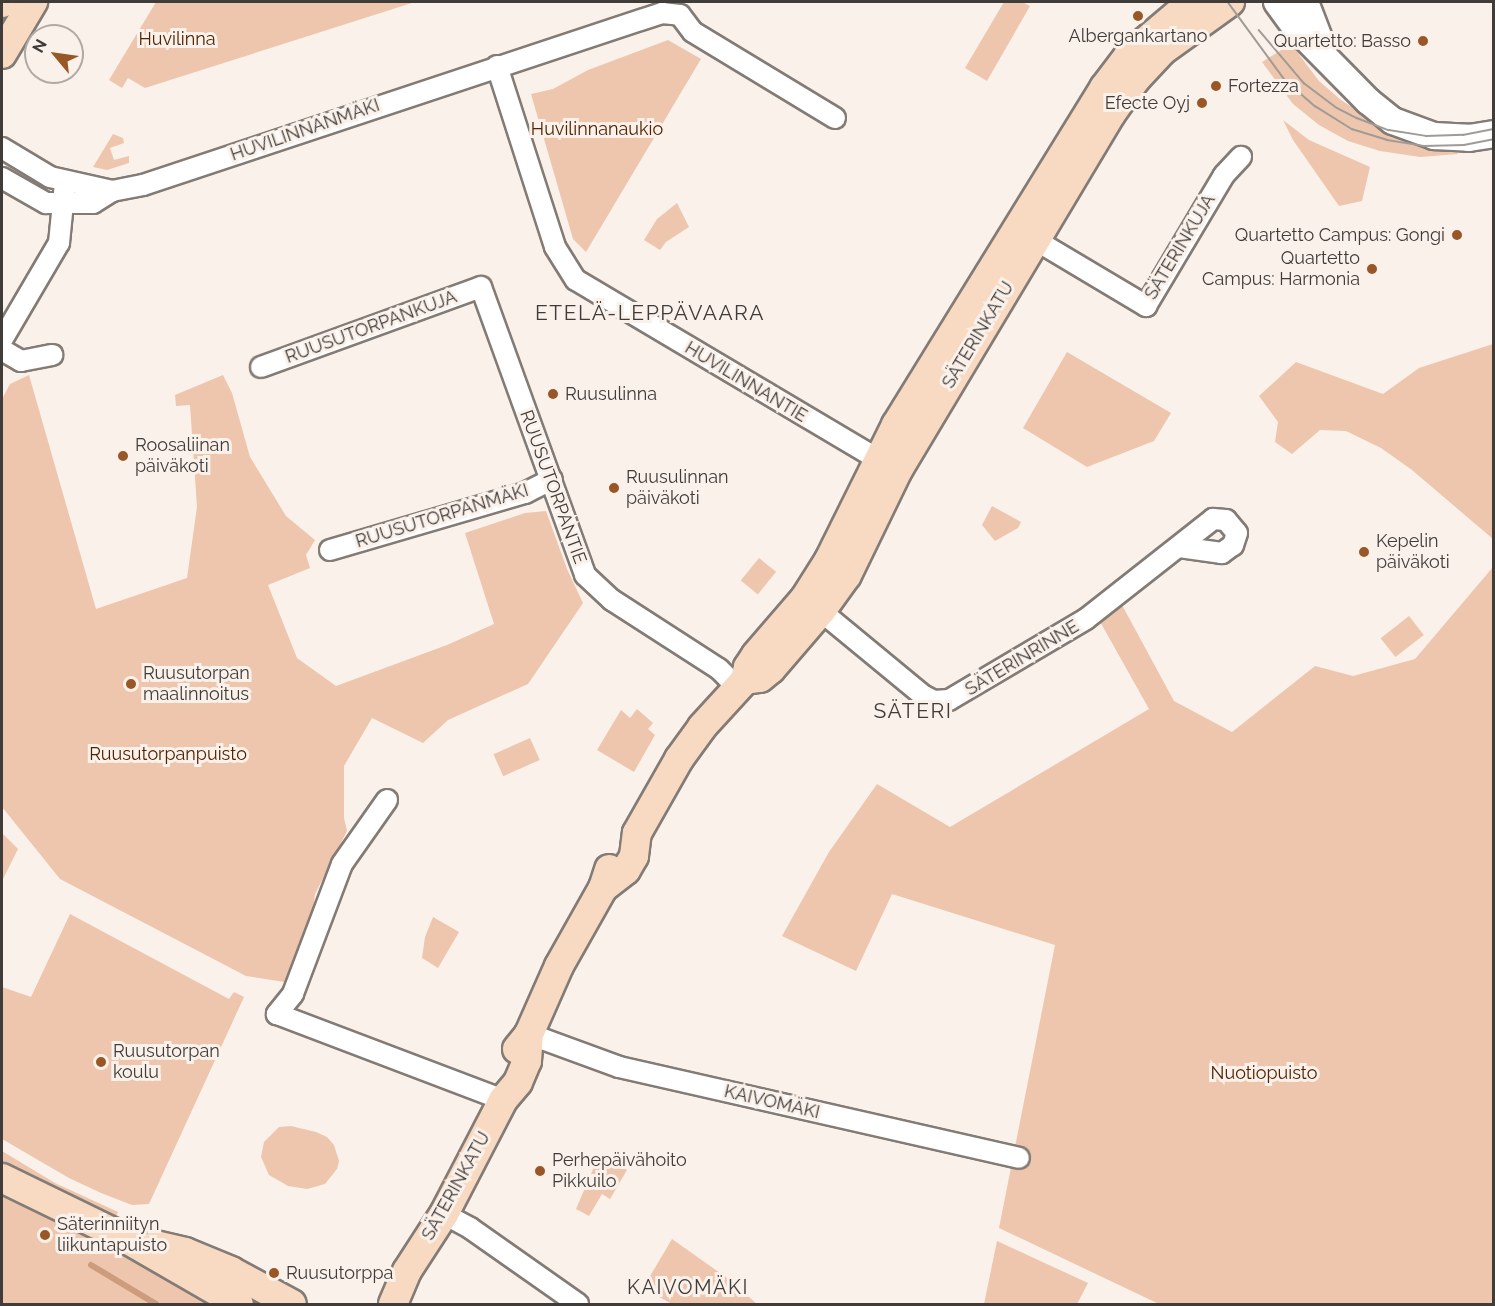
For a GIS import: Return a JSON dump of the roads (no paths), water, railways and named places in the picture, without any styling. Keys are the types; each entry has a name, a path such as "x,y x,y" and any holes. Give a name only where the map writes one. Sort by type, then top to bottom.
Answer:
{"main road":[{"path":"2,54 33,2"},
{"name":"SÄTERINKATU","path":"1026,234 1104,88 1144,41 1192,2"},
{"name":"SÄTERINKATU","path":"393,1305 407,1271 444,1214 503,1100 519,1082 527,1061 530,1034 559,966 603,888 619,848 637,833 679,759 741,684 756,655 813,604 829,560 888,465 896,425 1111,114 1136,80 1162,51 1230,2"},
{"path":"2,1178 121,1236 239,1305"},
{"path":"121,1236 185,1252 231,1271 292,1305"},
{"name":"SÄTERINKATU","path":"372,1305 407,1271"}],"street":[{"path":"1277,2 1296,28 1380,112 1405,126 1446,137 1470,138 1494,134"},
{"path":"1305,2 1327,58"},
{"path":"497,66 662,13 680,15 693,32 835,118"},
{"name":"HUVILINNANMÄKI","path":"2,178 46,203 63,205 93,203 112,191 143,185 497,66"},
{"name":"HUVILINNANTIE","path":"497,66 555,247 576,280 888,465"},
{"name":"HUVILINNANMÄKI","path":"2,148 50,177 65,183 90,184 112,191"},
{"name":"SÄTERINKUJA","path":"1026,234 1146,306 1224,175 1241,158"},
{"path":"2,340 56,250 65,183"},
{"name":"RUUSUTORPANKUJA","path":"261,367 481,286"},
{"name":"RUUSUTORPANTIE","path":"481,286 585,575 592,584 741,684"},
{"path":"2,350 21,362 52,355"},
{"name":"RUUSUTORPANMÄKI","path":"330,550 525,493 552,478"},
{"name":"SÄTERINRINNE","path":"813,604 924,696 934,701 950,700 1086,620 1179,547"},
{"path":"387,800 342,864 292,994 277,1014 503,1100"},
{"name":"KAIVOMÄKI","path":"530,1034 619,1067 1019,1158"},
{"path":"444,1214 470,1228 578,1305"}],"waterway":[{"path":"91,1265 156,1304"}],"tram line":[{"path":"1228,2 1285,80 1315,106 1352,129 1387,140 1424,146 1464,145 1494,139"},
{"path":"1259,30 1304,83 1337,108 1357,118 1389,130 1426,136 1463,135 1494,129"}],"place":[{"name":"Albergankartano","path":"1138,16"},
{"name":"Quartetto: Basso","path":"1423,41"},
{"name":"Fortezza","path":"1216,86"},
{"name":"Efecte Oyj","path":"1202,103"},
{"name":"Quartetto Campus: Gongi","path":"1457,235"},
{"name":"Quartetto Campus: Harmonia","path":"1372,269"},
{"name":"Ruusulinna","path":"553,394"},
{"name":"Roosaliinan päiväkoti","path":"123,456"},
{"name":"Ruusulinnan päiväkoti","path":"614,488"},
{"name":"Kepelin päiväkoti","path":"1364,552"},
{"name":"Ruusutorpan maalinnoitus","path":"131,684"},
{"name":"Ruusutorpan koulu","path":"101,1062"},
{"name":"Perhepäivähoito Pikkuilo","path":"540,1171"},
{"name":"Säterinniityn liikuntapuisto","path":"45,1235"},
{"name":"Ruusutorppa","path":"274,1273"}],"district":[{"name":"ETELÄ-LEPPÄVAARA","path":"650,313"},
{"name":"SÄTERI","path":"913,711"},
{"name":"KAIVOMÄKI","path":"688,1287"}],"park label":[{"name":"Huvilinna","path":"177,39"},
{"name":"Huvilinnanaukio","path":"597,129"},
{"name":"Ruusutorpanpuisto","path":"168,754"},
{"name":"Nuotiopuisto","path":"1264,1073"}]}
